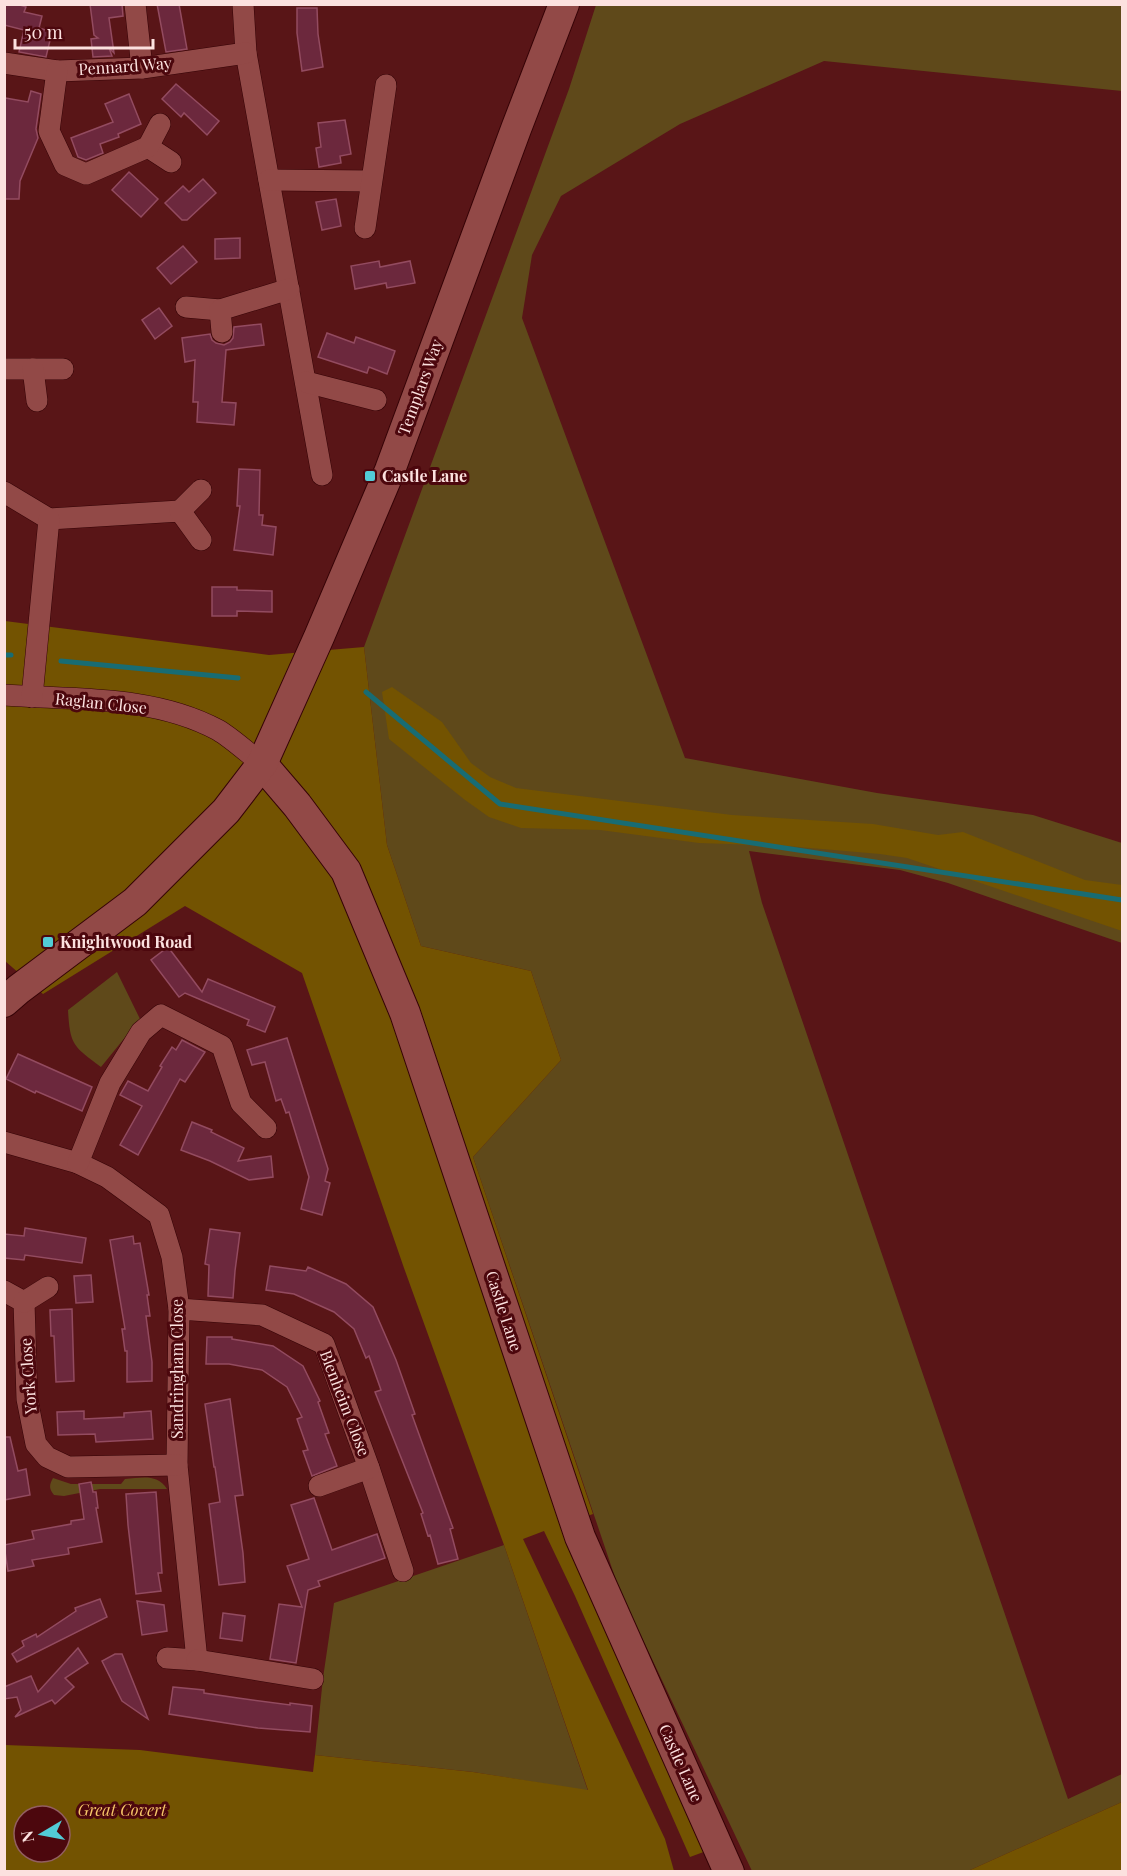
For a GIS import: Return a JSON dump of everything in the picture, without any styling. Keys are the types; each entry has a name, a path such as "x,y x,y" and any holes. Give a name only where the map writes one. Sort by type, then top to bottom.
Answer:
{"street":[{"path":"135,4 142,68"},
{"path":"243,4 246,53 322,476"},
{"name":"Templars Way","path":"262,764 390,470 564,4"},
{"name":"Pennard Way","path":"4,63 57,70 142,68 246,53"},
{"path":"57,70 49,131 65,165 86,174 148,147 160,124"},
{"path":"364,228 386,85"},
{"path":"148,147 171,162"},
{"path":"269,180 371,181"},
{"path":"186,307 220,310 289,289"},
{"path":"220,310 222,332"},
{"path":"4,369 63,369"},
{"path":"33,369 37,401"},
{"path":"306,382 376,400"},
{"path":"4,492 48,519 180,511 201,490"},
{"path":"180,511 201,540"},
{"name":"Raglan Close","path":"32,697 48,519"},
{"name":"Raglan Close","path":"4,695 127,703 187,716 219,731 262,764"},
{"path":"4,1002 135,903 226,811 262,764"},
{"name":"Castle Lane","path":"262,764 297,805 346,871 405,1013 580,1538 729,1872"},
{"path":"78,1163 110,1083 141,1032 161,1015 222,1046 241,1103 266,1128"},
{"name":"Sandringham Close","path":"4,1142 78,1163 107,1177 159,1215 172,1257 179,1310 177,1465 197,1660"},
{"path":"4,1291 24,1302 48,1287"},
{"name":"York Close","path":"24,1302 27,1400 36,1443 47,1457 68,1467 177,1465"},
{"name":"Blenheim Close","path":"179,1310 262,1315 324,1344 403,1571"},
{"name":"Blenheim Close","path":"319,1486 369,1468"},
{"path":"167,1658 197,1660 313,1678"}],"shaded area":[{"path":"596,5 1122,5 1122,91 824,61 680,124 561,196 532,255 522,318 685,758 877,793 1033,815 1122,843 1122,943 948,883 900,870 749,851 762,903 1068,1799 1122,1774 1122,1802 968,1871 752,1871 619,1589 473,1157 561,1060 531,971 421,946 387,845 364,647 569,89"},
{"path":"117,972 140,1019 101,1067 75,1044 70,1031 68,1010"},
{"path":"53,1478 71,1484 121,1484 125,1479 148,1478 158,1481 167,1489 100,1489 64,1496 52,1493 50,1487"},
{"path":"504,1545 588,1791 473,1772 315,1755 334,1603"}],"green space":[{"name":"Great Covert","path":"5,621 269,655 364,647 387,845 421,946 531,971 561,1060 473,1157 593,1514 567,1523 709,1850 690,1857 544,1531 523,1539 665,1839 674,1871 5,1871 5,1745 140,1750 313,1772 315,1755 473,1772 588,1790 302,973 185,906 43,994 5,961"},
{"path":"392,687 442,722 471,763 490,777 516,788 732,815 873,824 938,835 963,832 1085,880 1122,885 1122,931 907,858 787,846 699,843 600,830 521,828 489,817 389,739 382,692"},
{"path":"1122,1802 1122,1871 968,1871"}],"building":[{"path":"4,4 17,4 26,7 24,12 42,16 39,28 52,32 46,57 19,52 24,30 4,25"},
{"path":"90,4 122,4 123,16 109,18 114,53 109,48 112,56 93,57 91,39 98,38 94,35"},
{"path":"157,4 179,4 187,49 166,52"},
{"path":"297,8 317,8 323,67 302,71 297,33"},
{"path":"176,84 219,121 207,135 184,113 181,117 162,99"},
{"path":"31,91 41,94 36,129 38,138 20,181 19,199 4,199 5,98 28,102"},
{"path":"129,94 141,124 118,134 119,137 100,144 103,153 86,160 78,157 71,138 113,122 105,104"},
{"path":"345,120 351,154 340,156 341,163 319,167 316,148 321,147 318,123"},
{"path":"129,172 158,199 141,217 112,190"},
{"path":"203,179 216,193 187,220 182,220 165,203 183,186 189,192"},
{"path":"336,199 341,226 322,230 316,202"},
{"path":"240,238 240,258 215,259 215,239"},
{"path":"183,246 197,262 171,284 157,268"},
{"path":"379,261 380,267 410,261 415,283 387,288 386,283 355,289 351,266"},
{"path":"159,308 172,326 155,339 142,320"},
{"path":"261,324 264,345 226,350 222,402 236,403 234,425 197,422 198,402 193,402 195,360 185,362 182,338 210,334 212,340 224,345 233,338 234,327"},
{"path":"327,333 354,343 356,337 395,351 387,374 369,367 367,373 318,357"},
{"path":"239,469 260,470 259,515 263,515 262,525 276,527 273,555 234,550 240,506 237,506"},
{"path":"212,587 272,591 272,612 237,611 237,616 212,616"},
{"path":"168,947 202,992 208,979 275,1007 265,1032 247,1025 249,1020 185,993 179,997 151,960"},
{"path":"287,1038 328,1169 325,1181 330,1183 322,1215 301,1209 309,1177 289,1112 286,1113 281,1099 276,1101 265,1062 252,1065 247,1050"},
{"path":"182,1040 205,1052 185,1082 180,1079 138,1155 120,1145 142,1106 120,1095 128,1081 148,1091 172,1047 176,1050"},
{"path":"18,1054 92,1087 82,1111 6,1079"},
{"path":"192,1122 244,1148 238,1161 271,1156 273,1177 249,1180 181,1150"},
{"path":"25,1228 86,1238 82,1263 25,1255 24,1260 4,1258 4,1234 24,1236"},
{"path":"210,1229 240,1233 233,1298 208,1296 209,1265 205,1264"},
{"path":"133,1236 134,1244 140,1243 149,1295 147,1295 150,1316 146,1316 152,1381 127,1382 127,1351 125,1351 122,1329 125,1329 110,1240"},
{"path":"270,1266 306,1271 308,1267 346,1284 373,1307 396,1360 415,1414 412,1415 453,1528 450,1529 458,1559 438,1564 421,1514 423,1513 375,1392 381,1390 369,1356 366,1358 354,1329 334,1312 294,1294 266,1290"},
{"path":"91,1275 93,1302 76,1303 74,1276"},
{"path":"72,1309 74,1381 56,1382 54,1336 51,1336 50,1310"},
{"path":"207,1337 232,1337 232,1339 273,1346 303,1366 320,1401 318,1402 329,1433 325,1434 337,1466 312,1476 303,1451 308,1450 297,1419 302,1417 287,1387 262,1370 229,1364 206,1364"},
{"path":"230,1399 243,1495 235,1496 245,1582 219,1585 209,1504 220,1502 205,1404"},
{"path":"84,1411 84,1419 124,1417 124,1413 151,1411 153,1439 96,1442 95,1434 58,1435 57,1412"},
{"path":"4,1437 10,1437 18,1471 26,1469 30,1495 4,1500"},
{"path":"91,1482 93,1492 96,1492 98,1508 96,1508 102,1542 68,1548 69,1554 32,1560 34,1566 8,1571 4,1545 34,1539 32,1531 71,1524 71,1521 84,1519 79,1484"},
{"path":"156,1492 162,1573 158,1573 161,1591 136,1594 126,1494"},
{"path":"314,1498 332,1550 377,1534 385,1558 318,1581 320,1586 308,1590 296,1663 270,1659 279,1604 302,1607 287,1566 309,1559 291,1505"},
{"path":"100,1599 107,1617 17,1662 12,1654 24,1646 22,1641 36,1634 37,1637 76,1611 75,1608"},
{"path":"137,1601 164,1605 167,1631 142,1635"},
{"path":"223,1613 245,1616 242,1641 220,1638"},
{"path":"78,1648 88,1663 65,1678 74,1687 55,1704 52,1700 15,1717 21,1710 17,1697 4,1699 4,1687 31,1676 38,1692"},
{"path":"115,1654 122,1654 148,1719 122,1701 102,1661"},
{"path":"173,1687 204,1690 204,1693 238,1698 312,1706 310,1732 258,1728 169,1714"}],"waterway":[{"path":"4,655 11,655"},
{"path":"61,661 238,678"},
{"path":"366,692 500,804 1122,900"}],"place":[{"name":"Castle Lane","path":"370,476"},
{"name":"Knightwood Road","path":"48,942"}]}
